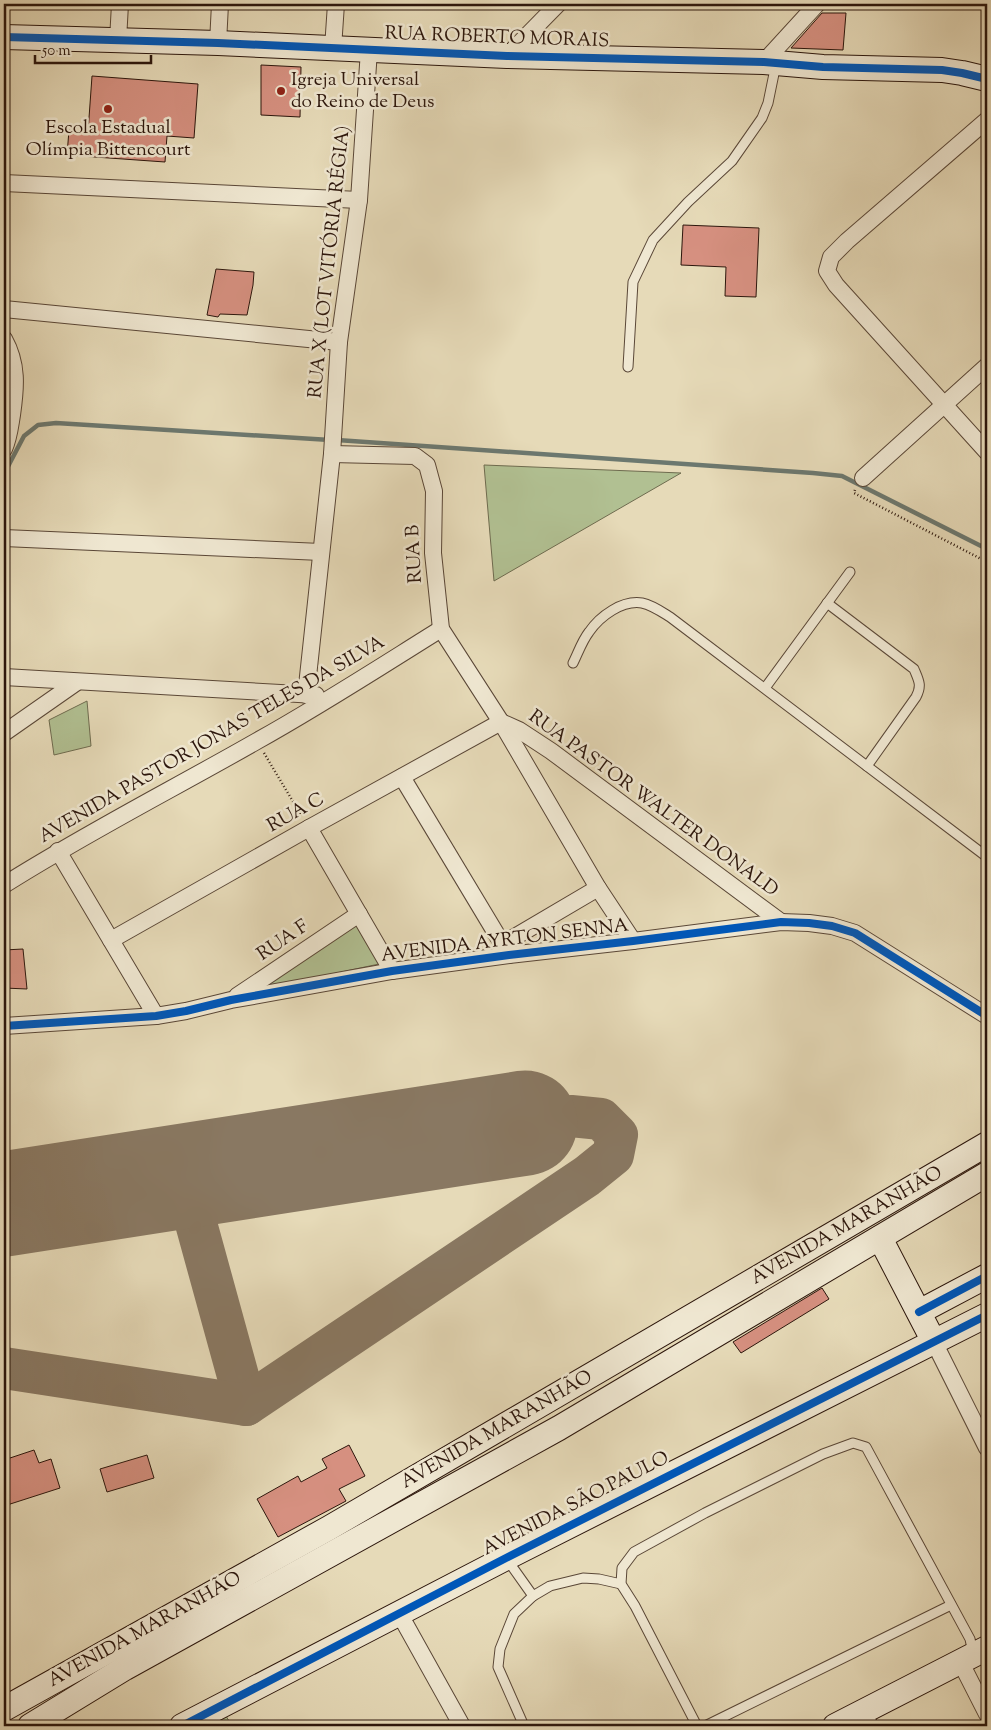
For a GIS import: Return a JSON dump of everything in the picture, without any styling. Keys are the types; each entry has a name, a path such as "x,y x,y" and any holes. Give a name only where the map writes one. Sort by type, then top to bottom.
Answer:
{"main road":[{"name":"RUA ROBERTO MORAIS","path":"4,37 218,43 507,56 942,70 987,79"},
{"name":"AVENIDA MARANHÃO","path":"4,1709 320,1533 987,1144"},
{"name":"AVENIDA MARANHÃO","path":"30,1726 125,1668 597,1406 987,1174"},
{"path":"880,1238 934,1342"},
{"path":"919,1312 987,1276"},
{"name":"AVENIDA SÃO PAULO","path":"182,1726 506,1558 987,1315"},
{"path":"581,1381 597,1406"},
{"path":"835,1726 866,1719 974,1655"}],"street":[{"path":"118,40 120,4"},
{"path":"218,43 220,4"},
{"path":"333,48 336,4"},
{"path":"507,56 558,4"},
{"path":"770,63 817,4"},
{"name":"RUA X (LOT VITÓRIA RÉGIA)","path":"306,694 332,454 339,342 359,200 370,50"},
{"path":"987,120 838,249 831,257 827,271 836,285 987,452"},
{"path":"4,183 359,200"},
{"path":"4,309 339,342"},
{"path":"4,339 10,350 16,388 5,442"},
{"path":"859,484 987,366"},
{"name":"RUA B","path":"332,454 415,456 426,465 434,491 433,553 441,629 500,722 598,888 633,941"},
{"path":"4,538 321,552"},
{"name":"AVENIDA PASTOR JONAS TELES DA SILVA","path":"4,884 58,851 336,695 441,629"},
{"path":"4,677 336,695"},
{"path":"4,733 77,682"},
{"name":"RUA C","path":"111,940 500,722"},
{"name":"RUA PASTOR WALTER DONALD","path":"500,722 519,730 551,751 781,922"},
{"path":"402,778 506,950 598,888"},
{"path":"309,828 392,971"},
{"path":"58,851 156,1016"},
{"name":"RUA F","path":"231,1000 358,914"},
{"name":"AVENIDA AYRTON SENNA","path":"4,1026 156,1016 231,1000 506,950 633,941 781,922 832,926 854,933 987,1016"},
{"path":"934,1342 987,1448"},
{"path":"399,1614 462,1726"},
{"path":"974,1655 987,1714"}],"lane":[{"path":"628,367 633,282 653,240 688,202 732,161 762,118 768,103 770,63"},
{"path":"765,688 850,572"},
{"path":"573,663 587,634 596,623 618,607 632,603 643,603 670,617 987,857"},
{"path":"827,603 914,669 919,681 920,690 916,697 867,766"},
{"path":"697,1726 635,1606 621,1584 622,1568 634,1552 823,1454 854,1443 866,1448 970,1640 974,1655"},
{"path":"506,1558 533,1596"},
{"path":"524,1726 498,1667 500,1649 514,1614 533,1596 550,1586 583,1578 599,1579 621,1584"},
{"path":"705,1726 951,1605"}],"path":[{"path":"859,484 854,493 987,562"},
{"path":"257,741 309,828"}],"green space":[{"path":"484,465 681,473 494,581"},
{"path":"87,701 91,746 54,755 49,720"},
{"path":"356,925 379,964 261,989"},
{"path":"226,1716 232,1726 207,1726"}],"building":[{"path":"822,13 846,13 843,50 791,48"},
{"name":"Igreja Universal do Reino de Deus","path":"261,65 301,67 300,117 261,115"},
{"path":"92,76 198,84 194,138 167,136 165,162 67,155 69,130 88,132"},
{"path":"683,225 759,228 756,297 725,296 726,267 681,265"},
{"path":"216,269 254,272 247,315 220,314 218,317 207,315"},
{"path":"23,949 27,989 4,988 4,950"},
{"path":"822,1288 829,1299 741,1353 733,1342"},
{"path":"349,1445 365,1476 339,1489 346,1501 278,1537 257,1499 298,1476 301,1482 327,1468 322,1459"},
{"path":"34,1450 39,1463 51,1459 60,1488 4,1506 4,1460"},
{"path":"147,1455 154,1478 107,1492 100,1469"}],"waterway":[{"path":"4,474 24,436 38,425 56,423 330,440"},
{"path":"337,440 842,476 987,549"}],"taxiway":[{"path":"4,1368 246,1405 587,1176 613,1155 617,1135 601,1119 571,1116 525,1123"},
{"path":"183,1176 246,1405"}],"runway":[{"path":"4,1204 525,1123"}],"cycle path":[{"path":"4,37 218,43 507,56 764,62 823,67 942,70 987,79"},
{"path":"4,1026 156,1016 231,1000 392,971 781,922 832,926 855,933 987,1016"},
{"path":"919,1312 987,1276"},
{"path":"182,1726 506,1558 987,1315"}],"place":[{"name":"Igreja Universal do Reino de Deus","path":"281,91"},
{"name":"Escola Estadual Olímpia Bittencourt","path":"108,109"}]}
